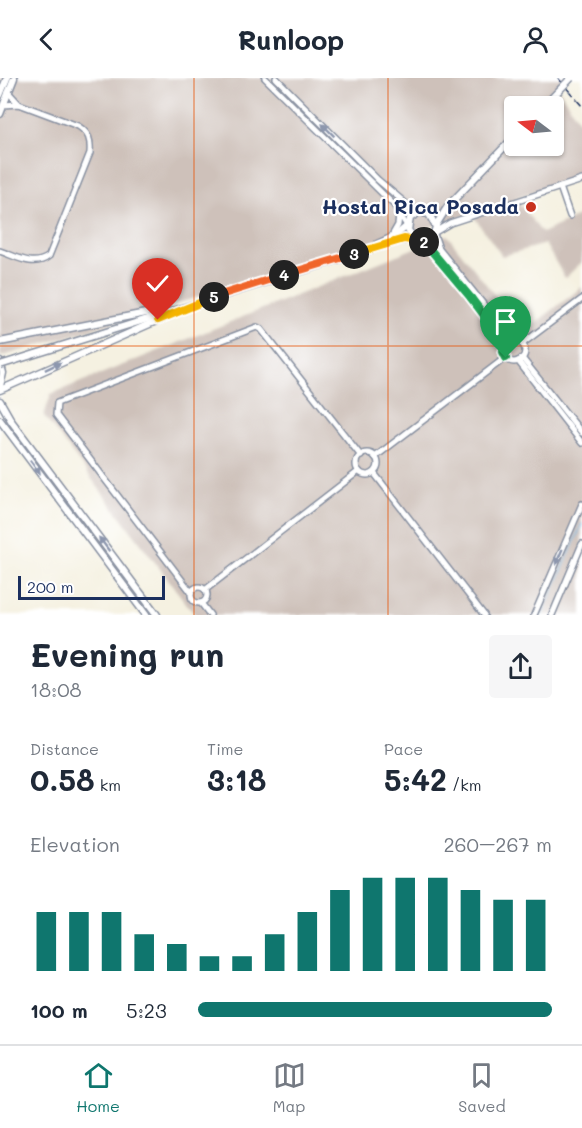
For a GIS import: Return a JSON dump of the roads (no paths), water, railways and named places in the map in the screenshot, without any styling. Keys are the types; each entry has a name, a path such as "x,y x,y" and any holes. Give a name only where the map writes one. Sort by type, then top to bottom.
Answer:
{"main road":[{"path":"0,114 7,78"},
{"path":"3,91 14,78"},
{"path":"554,96 571,78"},
{"path":"204,300 12,385 0,388 3,373 0,364 16,360 204,300 398,240 422,241 436,227 448,206 504,147"},
{"path":"348,255 390,238 407,226 410,218 417,213 431,215 448,206"},
{"path":"431,215 436,227"},
{"path":"407,226 414,239"},
{"path":"0,342 139,316 229,289 249,286"},
{"path":"3,408 5,392 12,385"},
{"path":"0,401 158,615"},
{"path":"0,420 144,615"}],"street":[{"path":"265,78 394,205 407,226"},
{"path":"276,78 385,186 417,213"},
{"path":"0,251 32,262 41,262 49,256 90,153 91,141 85,131 19,104 3,91"},
{"path":"3,105 19,104"},
{"path":"436,227 582,180"},
{"path":"560,187 570,216"},
{"path":"390,238 398,225 399,213"},
{"path":"436,227 450,223"},
{"path":"436,227 439,249 509,342"},
{"path":"422,241 436,254 509,342 522,344 582,299"},
{"path":"210,615 201,603 192,600 191,591 56,415 54,407 62,399 256,327 261,329 361,456"},
{"path":"509,342 503,352 511,362 520,360 525,353 522,344"},
{"path":"375,457 506,358"},
{"path":"520,360 582,433"},
{"path":"520,360 582,443"},
{"path":"368,454 375,457 378,466 374,473 365,475 359,471 357,461 361,456 368,454"},
{"path":"205,590 359,471"},
{"path":"374,473 484,615"},
{"path":"534,615 582,504"},
{"path":"552,615 582,544"},
{"path":"191,591 199,587 205,590"},
{"path":"201,603 206,598 205,590"}],"waterway":[{"path":"542,615 582,524"}],"railway":[{"path":"558,78 582,106"}],"place":[{"name":"Hostal Rica Posada","path":"531,207"}]}
